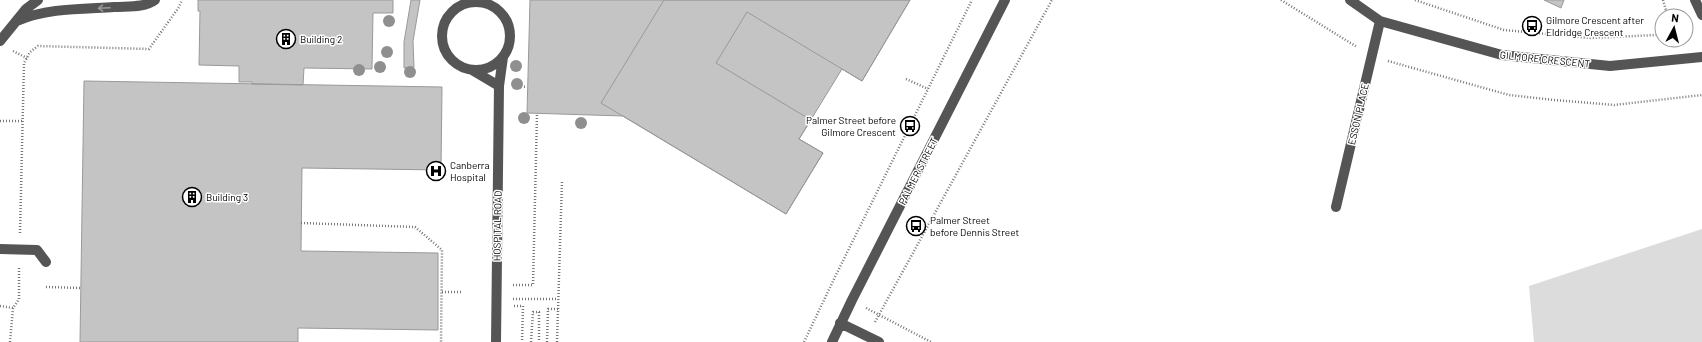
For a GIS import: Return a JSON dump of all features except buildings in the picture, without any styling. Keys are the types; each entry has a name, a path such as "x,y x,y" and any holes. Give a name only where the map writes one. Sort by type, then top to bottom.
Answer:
{"street":[{"path":"18,21 26,9 38,0"},
{"path":"0,41 8,29 18,21 30,16 63,10 142,6 155,0"},
{"name":"PALMER STREET","path":"832,342 1005,0"},
{"name":"GILMORE CRESCENT","path":"1350,0 1380,21 1502,55 1610,66 1702,57"},
{"path":"1695,0 1702,15"},
{"name":"HOSPITAL ROAD","path":"496,342 499,86 503,57 508,48 510,37 509,26 504,16 496,8 486,3 475,1 463,4 453,10 446,18 442,29 441,41 445,52 451,61 461,67 472,70 499,86"},
{"name":"ESSON PLACE","path":"1336,207 1380,21"},
{"path":"472,70 484,70 494,65 503,57"},
{"path":"0,249 37,250 46,262"},
{"path":"840,324 879,342"}],"path":[{"path":"10,342 13,308 19,299 24,63 30,52 38,46 149,49 179,7 182,0"},
{"path":"804,342 834,278 972,0"},
{"path":"868,336 1052,0"},
{"path":"1281,0 1372,56 1509,95 1614,105 1702,95"},
{"path":"1415,0 1504,30 1590,38 1654,35"},
{"path":"906,79 928,89"},
{"path":"522,342 523,306 512,306 512,285 533,286 537,114"},
{"path":"0,121 22,121"},
{"path":"557,342 562,181"},
{"path":"301,224 415,227 442,250 441,342"},
{"path":"46,287 81,288"},
{"path":"442,292 461,292"},
{"path":"518,299 558,299"},
{"path":"852,300 931,342"},
{"path":"0,306 13,308"},
{"path":"547,342 548,309 558,309"},
{"path":"531,342 534,312 539,312 538,342"}],"shaded area":[{"path":"1702,229 1702,342 1534,342 1529,286"}],"place":[{"name":"Gilmore Crescent after Eldridge Crescent","path":"1532,26"},
{"name":"Building 2","path":"286,39"},
{"name":"Palmer Street before Gilmore Crescent","path":"910,126"},
{"name":"Canberra Hospital","path":"436,171"},
{"name":"Building 3","path":"192,197"},
{"name":"Palmer Street before Dennis Street","path":"916,226"}]}
